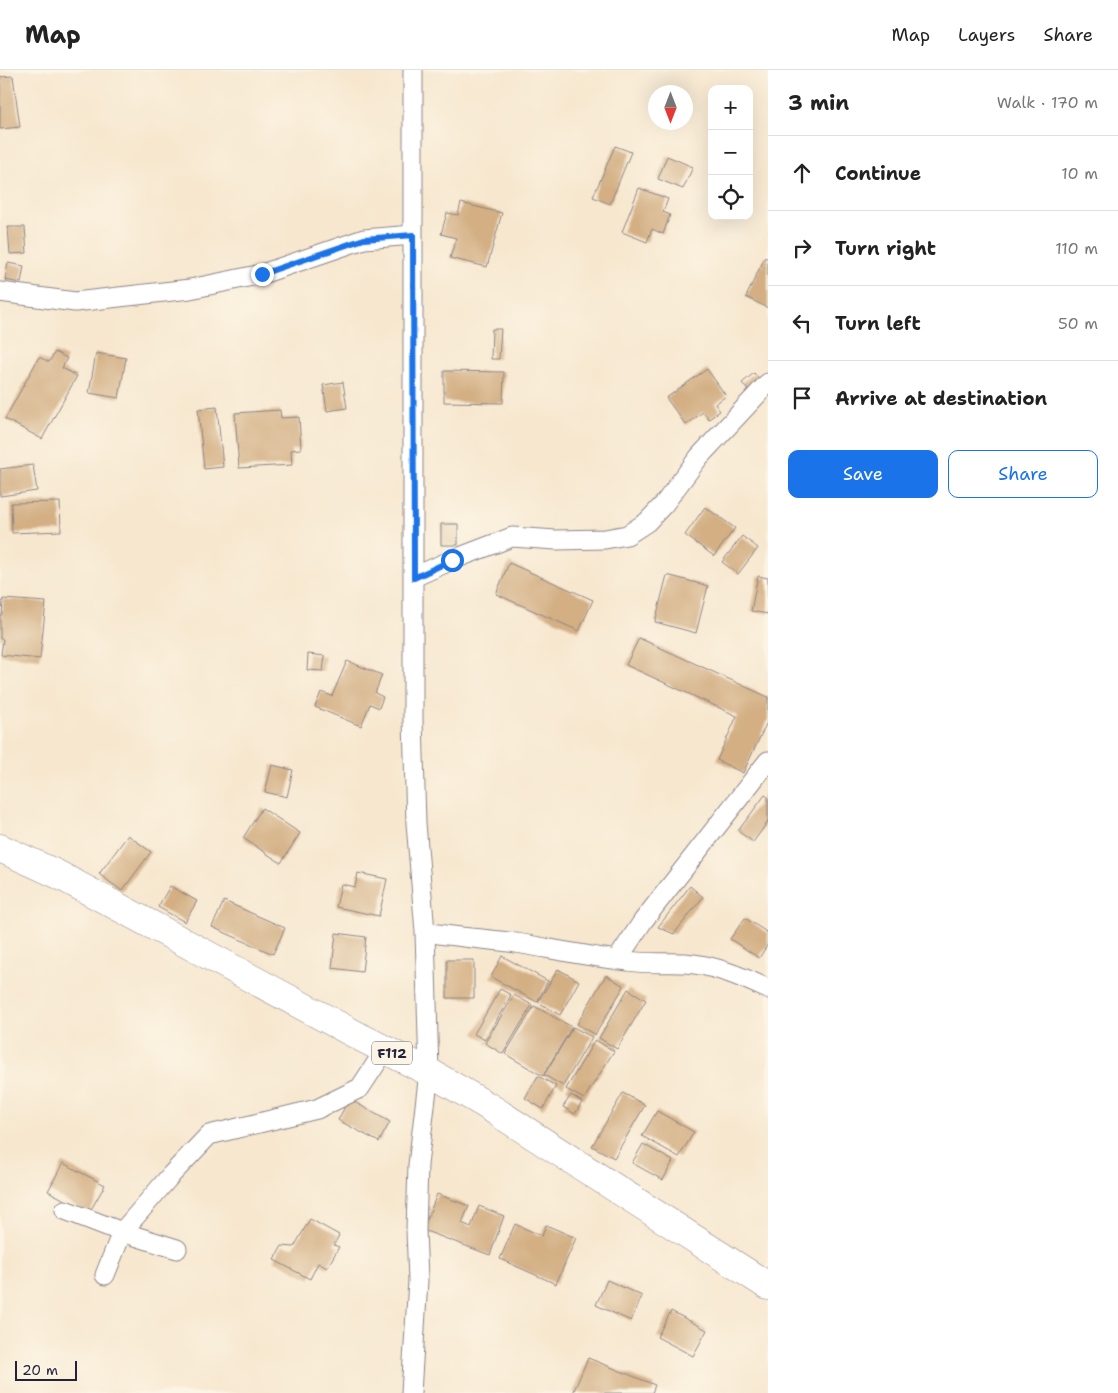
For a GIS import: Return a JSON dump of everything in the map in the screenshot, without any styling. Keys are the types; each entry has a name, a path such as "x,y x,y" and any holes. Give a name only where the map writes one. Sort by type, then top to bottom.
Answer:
{"main road":[{"name":"F112","path":"0,848 57,874 429,1072 486,1105 768,1286"}],"street":[{"path":"411,1393 418,1280 416,1230 418,1165 429,1072 425,932 416,823 413,720 413,70"},
{"path":"0,292 75,302 190,289 262,274 364,239 413,235"},
{"path":"414,578 452,560 512,537 556,540 605,539 627,535 647,522 664,504 698,457 768,383"},
{"path":"617,960 642,921 768,762"},
{"path":"425,932 514,943 587,957 641,963 686,964 710,967 729,972 768,989"},
{"path":"105,1274 122,1232 171,1175 209,1135 317,1109 360,1088 385,1050"},
{"path":"65,1210 122,1232 177,1249"}],"building":[{"path":"13,76 20,127 0,129 0,77"},
{"path":"615,146 631,152 610,204 593,197"},
{"path":"667,156 693,167 683,189 658,179"},
{"path":"639,188 668,199 663,212 670,215 663,234 652,229 647,242 622,232"},
{"path":"461,203 502,213 487,267 450,258 456,238 441,234 447,213 458,215"},
{"path":"8,227 25,227 27,253 10,254"},
{"path":"765,257 768,259 768,308 746,297"},
{"path":"8,263 24,266 21,283 5,280"},
{"path":"492,329 501,329 499,359 491,359"},
{"path":"55,352 67,358 62,368 77,376 42,439 5,419 39,357 49,362"},
{"path":"96,353 126,358 119,398 89,393"},
{"path":"707,369 726,396 715,404 720,411 709,419 703,412 686,425 666,398"},
{"path":"444,371 504,372 503,403 444,402"},
{"path":"754,373 760,381 749,391 742,383"},
{"path":"343,382 347,408 327,411 323,385"},
{"path":"217,407 223,467 204,469 198,409"},
{"path":"280,410 281,418 299,417 301,449 291,450 292,465 239,468 235,413"},
{"path":"33,465 37,491 0,496 0,469"},
{"path":"60,502 61,531 12,533 11,503"},
{"path":"705,507 735,528 714,556 685,535"},
{"path":"441,524 458,524 458,545 441,545"},
{"path":"742,536 758,548 738,574 722,562"},
{"path":"509,563 593,600 579,631 496,594"},
{"path":"667,575 708,586 696,633 655,622"},
{"path":"758,576 768,578 768,614 751,611"},
{"path":"3,599 46,602 40,659 1,655 3,639 0,639 0,615 2,615"},
{"path":"639,638 768,697 768,720 743,773 717,760 737,716 626,665"},
{"path":"308,654 325,656 323,671 307,670"},
{"path":"347,661 382,675 375,693 383,697 379,708 370,704 361,726 315,707 321,692 332,696"},
{"path":"272,765 293,770 287,797 265,792"},
{"path":"765,795 768,797 768,822 753,842 738,831"},
{"path":"262,808 300,833 281,863 243,838"},
{"path":"128,835 151,852 122,891 99,874"},
{"path":"358,873 387,879 379,916 336,907 341,884 355,887"},
{"path":"170,886 197,901 185,922 158,907"},
{"path":"690,886 703,897 674,934 658,927"},
{"path":"224,901 285,928 273,954 212,927"},
{"path":"745,918 768,933 768,944 759,958 730,939"},
{"path":"336,933 366,937 362,972 332,968"},
{"path":"502,956 548,981 537,1002 491,977"},
{"path":"447,960 474,960 474,998 447,998"},
{"path":"558,969 579,981 560,1015 538,1002"},
{"path":"606,975 624,986 595,1035 577,1024"},
{"path":"500,989 511,995 485,1040 474,1034"},
{"path":"628,989 646,1000 617,1049 599,1038"},
{"path":"514,995 532,1005 503,1054 485,1043"},
{"path":"534,1006 572,1027 543,1076 505,1054"},
{"path":"573,1027 592,1037 563,1086 544,1075"},
{"path":"595,1040 614,1051 584,1099 566,1089"},
{"path":"538,1076 556,1086 543,1109 525,1098"},
{"path":"623,1093 645,1105 614,1158 592,1146"},
{"path":"571,1095 582,1102 575,1114 563,1107"},
{"path":"349,1099 390,1122 379,1142 338,1120"},
{"path":"657,1111 694,1132 679,1157 642,1136"},
{"path":"643,1144 673,1161 663,1180 632,1163"},
{"path":"63,1163 105,1185 89,1213 48,1191"},
{"path":"437,1194 469,1206 462,1223 471,1227 479,1206 504,1216 490,1255 423,1230"},
{"path":"310,1219 339,1235 334,1245 339,1247 327,1268 318,1263 310,1279 274,1260 282,1246 294,1247"},
{"path":"515,1224 542,1236 546,1225 576,1238 556,1284 500,1259"},
{"path":"607,1280 642,1296 631,1321 596,1305"},
{"path":"671,1311 707,1330 693,1356 657,1337"},
{"path":"588,1358 655,1385 652,1393 573,1393"}],"route":[{"path":"262,274 364,239 413,235 414,578 452,560"}]}
